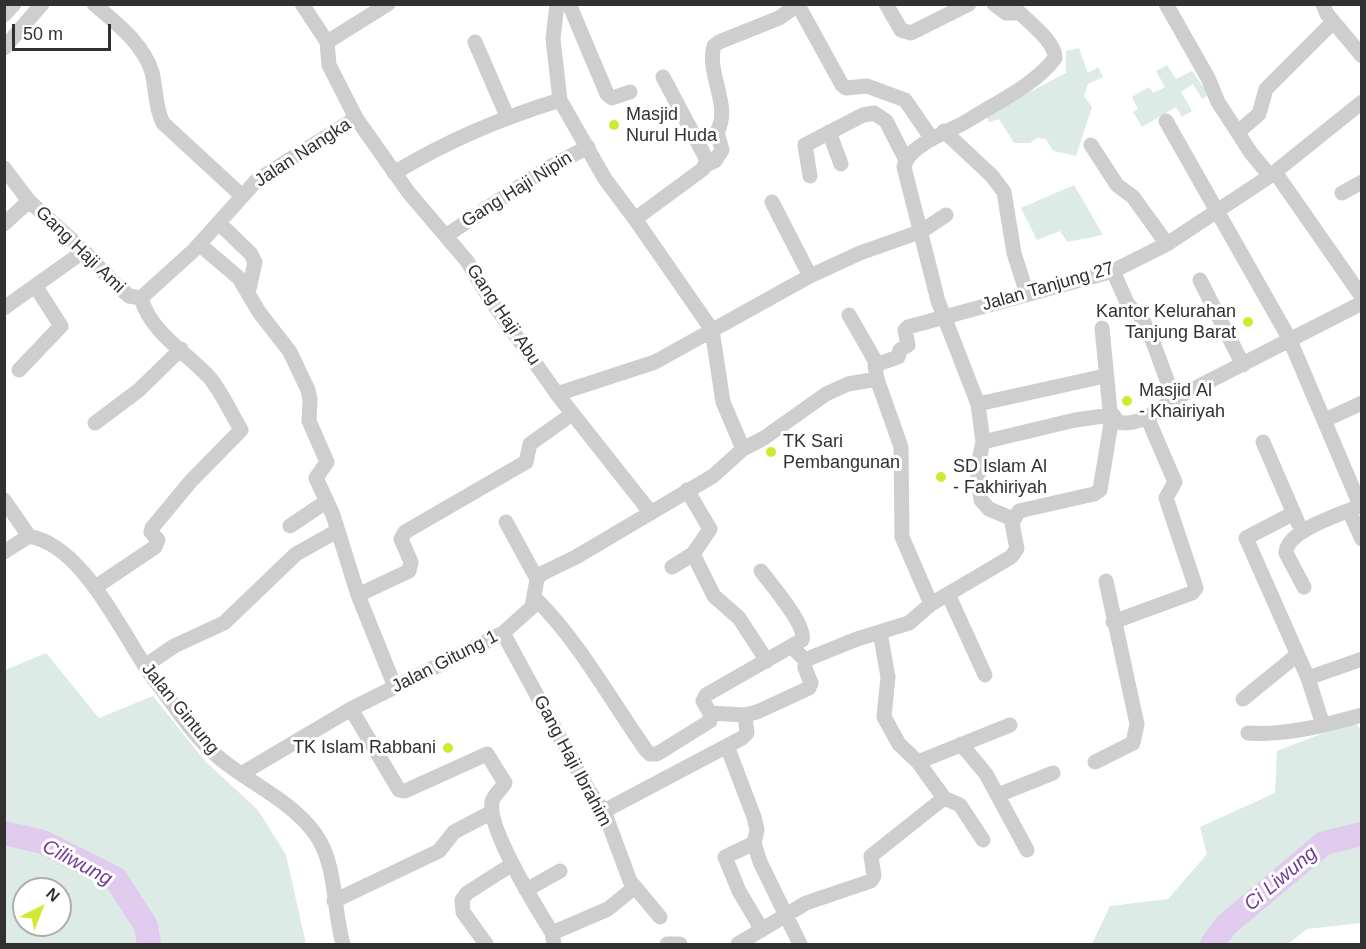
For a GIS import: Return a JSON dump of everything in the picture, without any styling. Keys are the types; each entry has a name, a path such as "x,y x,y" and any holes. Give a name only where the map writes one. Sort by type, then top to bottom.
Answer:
{"street":[{"path":"4,15 14,4"},
{"path":"4,48 42,4"},
{"path":"94,4 124,31 148,61 163,123 241,195"},
{"path":"302,4 327,42 388,4"},
{"path":"557,4 553,39 560,100 605,179 712,330 723,402 743,449"},
{"path":"569,4 607,94 612,98 630,92"},
{"path":"886,4 901,30 911,33 969,4"},
{"path":"994,4 1006,13 1020,13 1034,4"},
{"path":"1166,4 1208,78 1218,102 1251,153 1273,174 1362,297"},
{"path":"1323,4 1333,22 1362,56"},
{"path":"635,219 706,165 715,161 722,150 717,137 722,111 716,87 713,49 719,42 776,11 799,5 842,85 846,88 867,86 905,100 938,135 992,176 1004,192 1014,253 1027,294"},
{"path":"906,160 938,135 967,121 1019,88 1056,58 1055,53 1041,34 1020,13"},
{"path":"1238,132 1259,114 1266,89 1333,22"},
{"name":"Jalan Nangka","path":"141,298 199,244 241,195 270,171 318,144 356,118 329,65 327,42"},
{"path":"475,42 507,116"},
{"path":"663,77 706,153 706,165"},
{"path":"394,173 444,143 507,116 560,100"},
{"name":"Jalan Tanjung 27","path":"877,371 898,357 900,350 908,345 909,340 905,330 908,327 1113,271 1167,244 1273,174 1362,102"},
{"path":"810,176 804,148 829,132 874,113 885,122 906,160 904,170 922,231 938,301 978,404 983,442 977,469 981,500 989,509 1013,519"},
{"name":"Gang Haji Abu","path":"356,118 394,173 424,211 447,235 557,394 651,513"},
{"path":"1166,122 1290,338 1325,420 1357,507 1362,539"},
{"path":"829,132 841,164"},
{"path":"1091,145 1117,185 1133,197 1167,244"},
{"name":"Gang Haji Nipin","path":"447,235 546,169 588,147"},
{"name":"Gang Haji Ami","path":"4,168 28,201 84,251 122,291 133,298 141,298 150,319 168,340 181,349 212,381 241,430 190,481 152,528 151,532 158,540 157,544 96,586"},
{"path":"1342,193 1362,182"},
{"path":"4,224 28,201"},
{"path":"772,202 810,276"},
{"path":"557,394 655,362 810,276 860,253 922,231 946,214"},
{"path":"219,223 251,254 255,262 248,294"},
{"path":"199,244 239,278 290,352 308,390 309,420 327,462 316,478 327,501 358,595 395,687"},
{"path":"4,308 84,251"},
{"path":"1113,271 1128,305 1140,317 1150,334 1174,399"},
{"path":"1200,280 1243,365"},
{"path":"20,370 61,326 36,287"},
{"path":"983,442 1075,420 1113,418 1129,423 1148,417 1174,399 1362,303"},
{"path":"849,315 877,371 901,447 902,537 931,604"},
{"path":"805,660 912,621 931,604 1015,554 1017,549 1012,531 1013,519 1022,509 1099,493 1102,488 1113,418 1105,375 1102,328"},
{"path":"95,423 139,390 181,349"},
{"path":"537,579 541,574 576,557 713,476 743,449 764,438 837,387 877,371"},
{"path":"978,404 1105,375"},
{"path":"1325,420 1362,403"},
{"path":"358,595 409,571 411,562 401,539 405,532 526,462 530,444 573,414"},
{"path":"1113,622 1192,593 1196,588 1166,498 1175,482 1148,417"},
{"path":"1263,442 1302,531"},
{"path":"672,567 693,554 710,529 687,490"},
{"path":"4,500 29,536 4,552"},
{"path":"290,526 327,501"},
{"path":"1304,587 1286,549 1302,531 1357,507"},
{"path":"1294,513 1246,538 1308,678 1323,725"},
{"path":"506,522 537,579 536,599 555,619 591,666 650,754 657,754 708,723 710,713 703,701 706,695 802,640 803,633 795,618 761,571"},
{"path":"145,666 174,646 224,623 296,554 337,531"},
{"name":"Jalan Gintung","path":"29,536 39,538 54,546 96,586 145,666 206,747 291,809 316,835 323,848 343,945"},
{"path":"693,554 714,596 739,618 767,661"},
{"path":"1095,762 1128,747 1136,733 1137,724 1113,622 1106,581"},
{"path":"948,594 985,675"},
{"name":"Jalan Gitung 1","path":"241,774 351,709 503,633 532,607 536,599"},
{"path":"880,632 888,677 884,717 900,744 918,762 944,798 960,806 983,840"},
{"name":"Gang Haji Ibrahim","path":"503,633 589,791 604,812 620,859 635,887 660,917"},
{"path":"710,713 745,715 757,712 810,687 805,660 792,647"},
{"path":"1243,699 1297,655"},
{"path":"1308,678 1362,659"},
{"path":"351,709 399,790 405,791 416,787 487,754 505,783 492,802 492,812 511,865 553,939 608,909 635,887"},
{"path":"604,812 747,733 745,715"},
{"path":"1248,733 1267,734 1323,725 1362,715"},
{"path":"918,762 1010,725"},
{"path":"961,744 978,762 1027,850"},
{"path":"727,746 754,817 757,835 754,843 768,880 787,914 800,945"},
{"path":"998,795 1053,773"},
{"path":"738,945 814,899 871,881 874,876 871,856 944,798"},
{"path":"334,901 439,851 454,832 492,812"},
{"path":"754,843 725,857 739,891 762,930"},
{"path":"486,945 463,912 462,900 467,893 511,865"},
{"path":"526,890 560,871"},
{"path":"667,945 680,945"}],"shaded area":[{"path":"1079,48 1088,73 1098,67 1103,77 1088,84 1084,96 1092,107 1076,156 1053,151 1046,139 1037,138 1030,143 1014,143 999,119 989,122 986,115 1066,73 1066,51"},
{"path":"1167,65 1176,79 1192,71 1209,95 1202,99 1193,84 1181,92 1192,111 1182,117 1176,107 1142,127 1133,112 1138,109 1132,97 1149,87 1153,93 1165,87 1156,71"},
{"path":"1074,185 1103,235 1067,242 1060,231 1037,240 1021,208"},
{"path":"46,653 99,718 153,696 204,760 258,810 286,855 306,944 5,944 5,670"},
{"path":"1354,721 1362,731 1361,923 1307,929 1288,944 1092,944 1110,906 1168,899 1207,854 1200,827 1275,793 1277,751"}],"waterway":[{"name":"Ciliwung","path":"4,833 43,842 116,879 146,926 149,944"},
{"name":"Ci Liwung","path":"1212,944 1226,925 1324,843 1362,834"}],"place":[{"name":"Masjid Nurul Huda","path":"614,125"},
{"name":"Kantor Kelurahan Tanjung Barat","path":"1248,322"},
{"name":"Masjid Al - Khairiyah","path":"1127,401"},
{"name":"TK Sari Pembangunan","path":"771,452"},
{"name":"SD Islam Al - Fakhiriyah","path":"941,477"},
{"name":"TK Islam Rabbani","path":"448,748"}]}
